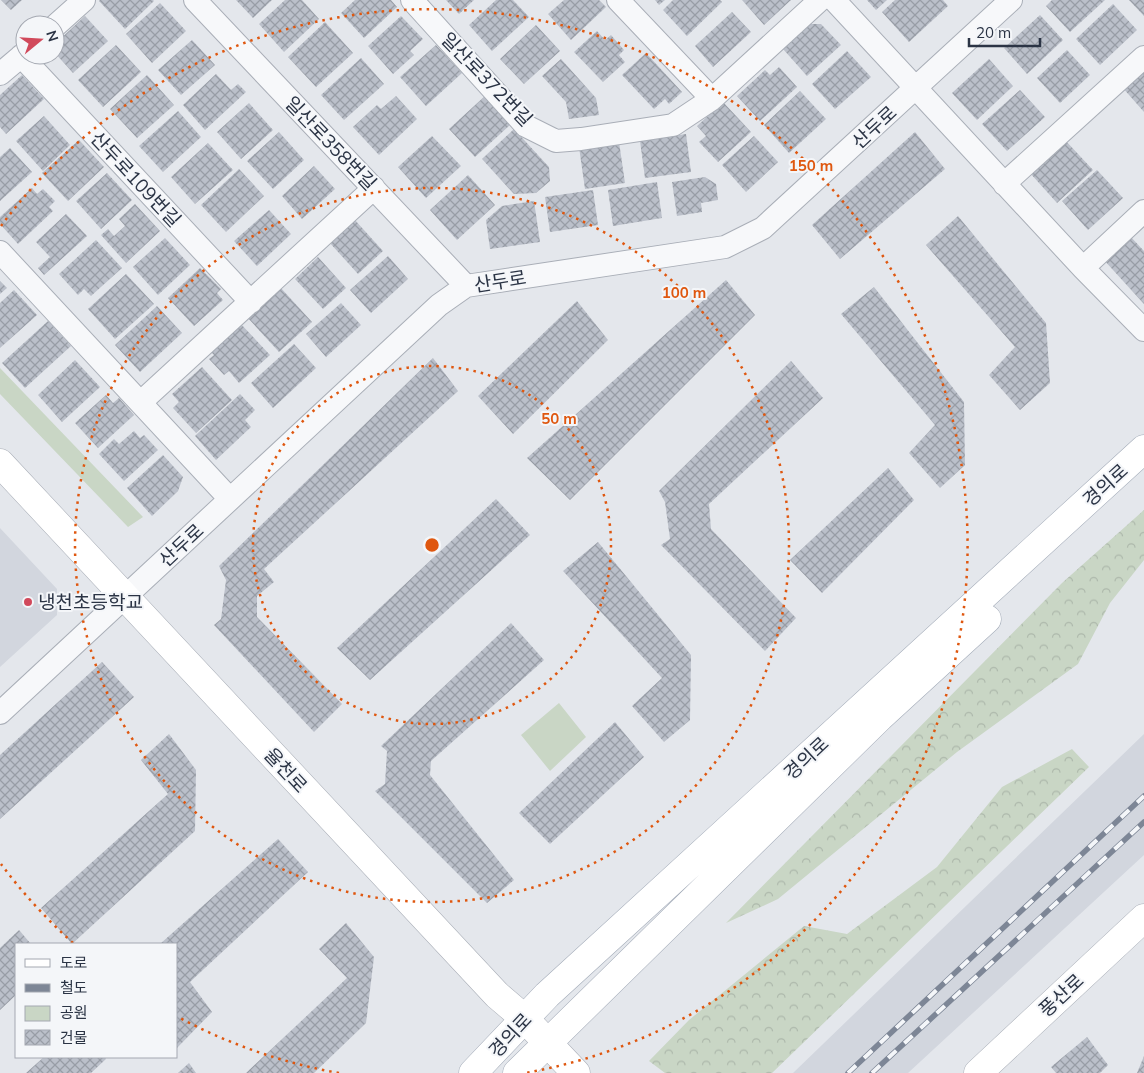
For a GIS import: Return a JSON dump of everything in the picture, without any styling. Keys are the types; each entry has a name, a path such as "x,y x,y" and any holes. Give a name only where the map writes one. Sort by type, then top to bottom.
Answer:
{"main road":[{"name":"경의로","path":"473,1073 547,995 1144,449"},
{"name":"율천로","path":"0,463 497,994 525,1019 576,1073"},
{"name":"경의로","path":"517,1073 880,717 1144,472"},
{"name":"풍산로","path":"978,1073 1144,918"}],"street":[{"path":"65,17 84,0"},
{"name":"일산로358번길","path":"195,0 466,286"},
{"name":"일산로372번길","path":"412,0 526,126 556,141 673,125 712,100 820,0"},
{"path":"618,0 712,100"},
{"path":"834,0 1004,184 1144,330"},
{"name":"산두로","path":"0,714 124,596 439,305 466,286 726,247 763,228 1011,0"},
{"path":"1004,184 1144,57"},
{"name":"산두로109번길","path":"0,74 15,61"},
{"name":"산두로109번길","path":"33,65 251,302"},
{"path":"141,402 374,188"},
{"path":"1083,268 1144,211"},
{"path":"0,252 230,500"}],"shaded area":[{"name":"냉천초등학교","path":"0,528 57,589 57,615 0,667"},
{"path":"1144,734 1144,855 908,1073 793,1073"}],"green space":[{"path":"0,368 143,517 128,527 0,394"},
{"path":"1144,510 1144,560 1110,603 1078,664 957,752 778,899 726,923 1062,583"},
{"path":"559,703 586,737 550,771 521,735"},
{"path":"1072,749 1089,767 772,1073 665,1073 649,1061 689,1020 804,926 847,934 937,867 1002,787"}],"building":[{"path":"1,0 22,0 11,10"},
{"path":"100,0 153,0 154,1 125,29"},
{"path":"236,0 272,0 253,18"},
{"path":"285,0 302,0 319,19 284,52 259,24"},
{"path":"355,0 391,0 397,7 364,38 341,13"},
{"path":"446,0 474,0 459,14"},
{"path":"496,0 513,0 529,17 492,51 469,25"},
{"path":"564,0 599,0 606,7 571,40 548,14"},
{"path":"655,0 665,0 659,5"},
{"path":"673,0 720,0 722,2 687,36 663,10"},
{"path":"742,0 791,0 764,25"},
{"path":"867,0 887,0 876,10"},
{"path":"895,0 943,0 948,6 909,42 882,12"},
{"path":"1052,0 1105,0 1070,32 1046,6"},
{"path":"1129,0 1144,0 1144,16"},
{"path":"160,3 186,31 152,63 126,34"},
{"path":"1113,4 1137,30 1100,65 1076,39"},
{"path":"732,12 751,32 713,67 695,46"},
{"path":"1040,15 1063,40 1027,74 1004,48"},
{"path":"85,16 108,41 73,73 65,64 65,35"},
{"path":"401,16 423,39 410,51 414,55 393,74 368,46"},
{"path":"325,22 353,53 316,87 288,57"},
{"path":"810,24 821,24 841,45 807,76 783,49"},
{"path":"536,25 560,51 524,84 500,59"},
{"path":"597,31 605,40 611,35 624,50 619,55 625,62 603,82 574,52"},
{"path":"192,40 215,65 181,95 158,70"},
{"path":"116,45 141,72 103,107 78,80"},
{"path":"436,45 462,73 426,106 400,77"},
{"path":"1067,50 1090,75 1060,103 1037,78"},
{"path":"847,51 871,77 835,109 812,84"},
{"path":"646,53 682,92 669,104 665,99 654,109 622,75"},
{"path":"361,58 384,84 344,120 321,95"},
{"path":"561,59 596,98 599,115 569,119 566,102 542,76"},
{"path":"989,59 1013,86 977,120 952,93"},
{"path":"779,67 797,87 760,121 737,96 765,70 770,75"},
{"path":"1144,67 1144,112 1122,87"},
{"path":"216,74 231,90 238,84 246,92 205,130 183,105"},
{"path":"22,75 44,99 6,134 0,127 0,95"},
{"path":"147,75 174,105 137,138 110,109"},
{"path":"1020,90 1045,117 1007,151 982,124"},
{"path":"800,91 826,119 789,153 764,125"},
{"path":"396,96 417,119 379,155 353,127 377,105 381,109"},
{"path":"485,96 511,124 475,157 449,129"},
{"path":"723,102 751,132 718,162 699,142 706,136 697,126"},
{"path":"249,103 273,130 241,159 217,132"},
{"path":"178,111 201,137 163,172 139,146"},
{"path":"44,116 70,145 43,171 16,141"},
{"path":"514,129 549,167 550,181 536,193 514,194 482,159"},
{"path":"279,132 304,160 273,189 247,161"},
{"path":"915,132 945,169 840,259 812,225"},
{"path":"686,134 691,172 645,178 640,141"},
{"path":"432,136 461,166 426,198 398,167"},
{"path":"754,136 778,162 746,192 722,165"},
{"path":"79,140 104,167 68,201 42,173"},
{"path":"1065,140 1093,170 1057,203 1030,173"},
{"path":"619,142 625,183 585,189 579,147"},
{"path":"208,143 233,170 195,204 171,177"},
{"path":"10,148 32,172 0,201 0,157"},
{"path":"314,166 335,189 302,219 282,196"},
{"path":"239,169 264,196 226,232 201,205"},
{"path":"1097,170 1123,198 1088,230 1062,201"},
{"path":"107,173 132,200 101,229 76,201"},
{"path":"468,175 495,205 457,240 430,210"},
{"path":"705,177 716,184 718,200 701,203 702,212 677,216 672,182"},
{"path":"657,182 662,218 613,226 608,190"},
{"path":"32,188 37,194 43,189 55,201 49,207 53,211 18,244 0,224 0,217"},
{"path":"593,190 598,225 550,232 545,197"},
{"path":"534,201 540,242 490,249 486,220 502,206"},
{"path":"135,204 160,231 126,263 101,235 108,229 114,236 125,226 119,219"},
{"path":"269,210 291,234 257,266 234,241"},
{"path":"66,214 87,236 44,275 38,268 50,257 36,242"},
{"path":"958,216 1046,323 1050,383 1020,410 989,375 1015,347 926,245"},
{"path":"354,219 383,251 358,274 329,242"},
{"path":"1129,235 1144,251 1144,304 1103,259"},
{"path":"165,238 190,265 158,295 133,267"},
{"path":"96,240 122,268 91,296 84,289 78,295 59,274"},
{"path":"388,256 408,279 371,313 350,290"},
{"path":"318,257 346,288 323,309 295,279"},
{"path":"200,268 221,289 217,293 223,300 194,326 168,298"},
{"path":"126,274 154,304 115,339 88,309"},
{"path":"726,280 755,315 570,500 527,458"},
{"path":"0,281 7,288 0,294"},
{"path":"280,287 312,322 279,352 247,317"},
{"path":"874,287 964,402 965,465 940,488 909,453 935,425 841,314"},
{"path":"14,290 37,315 0,348 0,303"},
{"path":"577,301 608,340 513,434 478,396"},
{"path":"341,303 361,325 326,357 306,334"},
{"path":"157,306 182,333 140,372 115,345"},
{"path":"48,321 71,346 25,388 2,363"},
{"path":"239,322 270,355 239,383 229,371 224,375 209,359 214,355 209,350"},
{"path":"294,344 316,368 273,408 251,383"},
{"path":"433,358 458,391 264,569 274,582 257,596 257,617 342,704 314,732 214,625 221,619 226,580 219,566"},
{"path":"75,360 100,387 62,422 38,395"},
{"path":"791,361 823,398 709,504 711,529 796,618 765,651 661,545 670,539 665,502 659,491"},
{"path":"202,367 232,400 196,433 173,408 179,402 172,394"},
{"path":"240,394 255,410 245,420 251,427 216,460 195,436"},
{"path":"106,395 113,403 119,398 134,415 98,448 75,423"},
{"path":"134,431 140,438 144,435 158,450 124,481 99,454 114,439 119,444"},
{"path":"163,455 183,477 178,491 152,516 127,488"},
{"path":"888,468 914,500 822,593 790,560"},
{"path":"496,499 530,535 370,680 337,648"},
{"path":"598,542 691,655 690,720 664,742 632,706 662,678 563,571"},
{"path":"511,623 544,660 431,761 430,775 514,880 487,903 375,791 385,784 387,751 381,746"},
{"path":"102,662 134,697 0,819 0,755"},
{"path":"615,722 644,757 550,844 519,813"},
{"path":"169,734 196,770 195,831 71,943 41,908 168,794 141,760"},
{"path":"278,839 308,872 190,982 212,1012 178,1047 178,943 161,943"},
{"path":"346,923 374,957 366,1023 314,1073 246,1073 347,978 319,949"},
{"path":"19,930 30,943 15,943 15,996 0,1010 0,948"},
{"path":"1087,1037 1108,1065 1100,1073 1056,1073 1051,1067"},
{"path":"1144,1056 1144,1073 1137,1073"},
{"path":"43,1058 106,1059 91,1073 26,1073"},
{"path":"189,1063 196,1073 178,1073"}],"railway":[{"path":"848,1073 1144,796"},
{"path":"872,1073 1144,822"}],"place":[{"name":"냉천초등학교","path":"28,602"}]}
